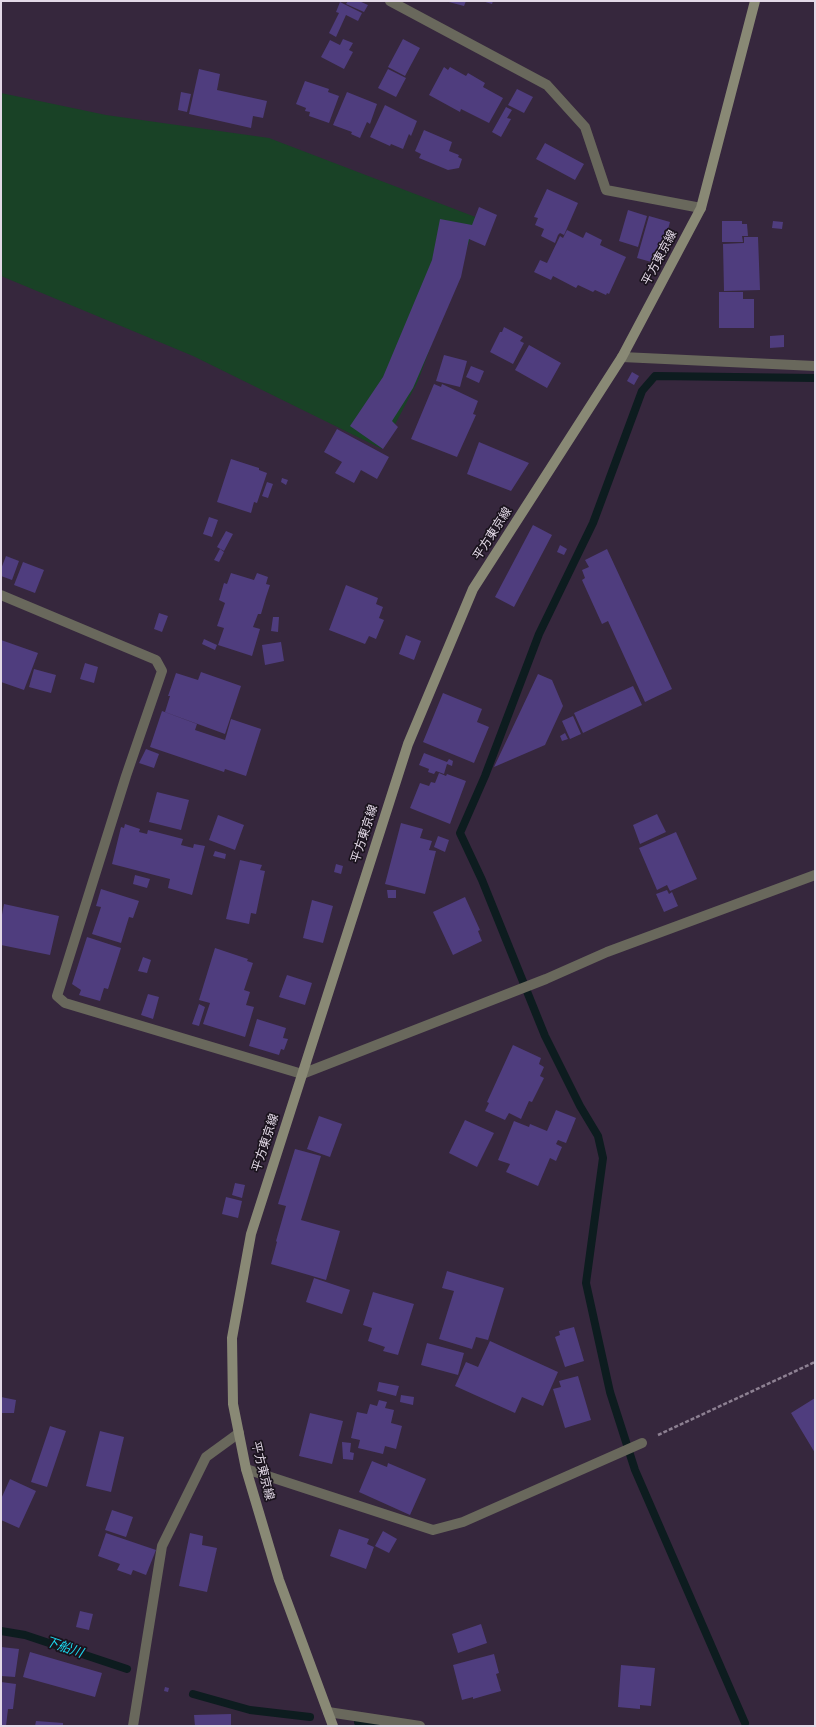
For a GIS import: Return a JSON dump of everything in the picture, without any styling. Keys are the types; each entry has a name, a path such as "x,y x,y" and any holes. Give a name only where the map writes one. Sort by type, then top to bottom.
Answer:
{"main road":[{"name":"平方東京線","path":"333,1726 279,1580 246,1469 233,1404 232,1338 251,1234 408,744 473,590 622,357 701,208 755,1"}],"street":[{"path":"390,1 547,85 585,127 606,190 701,208"},
{"path":"622,357 815,366"},
{"path":"1,595 156,660 162,671 126,776 57,996 65,1004 302,1074 546,979 607,952 815,875"},
{"path":"133,1726 162,1546 206,1457 239,1433"},
{"path":"246,1469 433,1530 463,1522 642,1443"},
{"path":"328,1712 420,1726"}],"path":[{"path":"642,1443 815,1362"}],"green space":[{"path":"1,93 106,115 269,138 478,218 418,381 382,449 193,356 1,276"}],"building":[{"path":"348,1 359,1 368,5 364,12 346,4"},
{"path":"445,1 466,1 464,6"},
{"path":"482,1 493,1 492,4"},
{"path":"340,2 362,13 358,21 346,15 336,37 329,33 339,13 336,12"},
{"path":"343,39 353,43 349,50 353,52 344,69 321,57 330,40 340,45"},
{"path":"403,39 420,48 405,76 388,67"},
{"path":"444,67 448,70 450,67 466,76 468,73 485,83 483,87 503,98 489,123 461,109 460,112 429,95"},
{"path":"199,69 220,74 217,90 267,101 263,118 253,116 251,128 189,114"},
{"path":"388,69 406,78 396,97 378,88"},
{"path":"305,81 329,89 328,92 339,96 329,123 309,116 310,112 305,111 306,108 296,104"},
{"path":"517,89 533,97 524,113 508,105"},
{"path":"181,92 191,94 187,112 178,110"},
{"path":"347,92 377,104 370,124 367,122 360,138 351,134 352,132 333,125"},
{"path":"385,105 417,121 411,136 409,134 403,149 391,144 390,146 370,137"},
{"path":"506,107 512,110 507,118 511,119 501,137 492,132"},
{"path":"424,130 452,142 449,151 459,155 458,157 462,159 459,168 448,170 419,158 421,154 415,151"},
{"path":"545,143 584,164 575,180 536,159"},
{"path":"547,189 578,203 564,235 560,233 555,243 541,236 544,229 535,225 538,218 534,217"},
{"path":"479,207 497,215 485,246 469,239 461,277 413,388 392,421 398,427 383,449 350,426 383,377 432,260 440,219 472,225"},
{"path":"628,210 647,216 638,247 619,241"},
{"path":"649,216 670,222 661,254 658,253 655,263 637,258"},
{"path":"722,221 742,221 742,224 747,224 748,236 742,236 743,242 722,242"},
{"path":"773,221 783,222 782,229 772,228"},
{"path":"567,230 583,238 586,232 602,240 600,245 626,257 609,294 607,293 606,295 595,290 593,292 578,285 576,288 553,276 551,280 534,272 540,260 547,263 560,236 563,238"},
{"path":"744,237 758,237 760,290 724,291 723,244 744,243"},
{"path":"719,292 743,292 743,299 754,299 754,328 719,328"},
{"path":"504,327 523,337 520,341 524,343 513,364 490,352"},
{"path":"784,335 784,347 770,348 770,336"},
{"path":"529,345 561,363 547,388 515,370"},
{"path":"444,355 467,361 460,387 436,381"},
{"path":"471,366 484,371 479,383 466,377"},
{"path":"632,372 639,376 634,385 627,381"},
{"path":"434,384 441,387 442,384 478,401 473,414 476,415 457,457 411,439"},
{"path":"337,429 389,457 377,479 361,470 354,483 335,473 342,462 324,452"},
{"path":"479,442 529,463 511,491 467,474"},
{"path":"231,459 259,468 259,470 267,473 257,503 254,502 251,513 217,502"},
{"path":"282,478 288,480 286,485 281,482"},
{"path":"267,482 273,484 268,498 262,496"},
{"path":"209,517 218,520 212,537 203,534"},
{"path":"533,525 552,535 514,607 495,597"},
{"path":"226,531 233,534 224,551 217,547"},
{"path":"560,545 567,549 564,555 557,552"},
{"path":"220,549 224,552 219,562 214,560"},
{"path":"607,549 672,689 645,702 608,621 602,624 582,580 585,578 582,570 589,567 585,560"},
{"path":"6,556 19,561 12,580 1,576 1,569"},
{"path":"23,562 44,570 35,593 14,585"},
{"path":"231,573 254,580 257,573 268,577 266,584 270,585 261,614 258,614 253,627 260,629 252,656 218,645 224,628 217,626 225,603 219,600 224,583 227,584"},
{"path":"346,585 378,598 376,604 383,607 379,618 384,620 376,639 369,636 365,644 329,630"},
{"path":"159,613 168,616 162,632 154,629"},
{"path":"273,617 279,617 278,632 271,631"},
{"path":"406,635 421,641 414,660 399,654"},
{"path":"204,639 217,645 215,650 202,644"},
{"path":"1,640 38,653 24,690 1,682"},
{"path":"281,642 284,661 265,665 262,645"},
{"path":"85,663 98,667 94,683 80,679"},
{"path":"34,669 56,675 51,693 29,687"},
{"path":"201,672 241,686 225,734 165,712 170,696 168,696 176,673 198,680"},
{"path":"538,674 552,680 563,706 545,745 494,767"},
{"path":"633,686 642,705 583,733 574,713"},
{"path":"443,693 482,709 477,722 489,727 474,763 423,742"},
{"path":"162,711 197,724 195,730 225,740 231,719 261,729 246,776 225,769 224,772 150,747"},
{"path":"573,716 581,734 570,739 562,721"},
{"path":"565,733 568,739 562,741 560,736"},
{"path":"146,749 159,754 154,768 139,763"},
{"path":"424,753 447,762 449,759 453,761 452,766 447,764 444,774 436,771 434,774 428,772 429,769 419,765"},
{"path":"439,773 446,776 447,774 466,781 450,824 410,808 420,783 429,786 431,782 435,783"},
{"path":"157,792 189,800 181,830 149,822"},
{"path":"657,814 666,832 640,844 633,825"},
{"path":"218,815 244,825 235,850 209,840"},
{"path":"401,823 423,829 420,838 432,841 429,850 436,851 425,894 385,884"},
{"path":"125,824 140,829 139,832 147,834 148,830 183,839 181,845 193,848 194,844 205,846 192,895 168,888 170,879 112,864 121,827 124,828"},
{"path":"676,832 697,879 670,891 667,885 657,890 639,848"},
{"path":"438,836 449,840 445,852 434,847"},
{"path":"215,851 226,854 225,859 213,856"},
{"path":"240,860 262,865 260,870 265,871 256,914 251,913 249,924 226,919"},
{"path":"336,864 343,866 341,874 334,872"},
{"path":"135,875 150,879 147,888 133,884"},
{"path":"101,889 139,901 133,918 129,917 121,943 92,934 101,907 96,906"},
{"path":"387,890 396,890 396,898 388,898"},
{"path":"667,890 669,894 672,892 678,906 664,912 656,894"},
{"path":"465,897 480,930 478,931 482,941 453,955 433,912"},
{"path":"312,900 333,906 323,943 303,938"},
{"path":"4,904 59,916 50,955 1,945 1,920"},
{"path":"87,937 121,948 108,989 104,988 100,1001 79,995 81,990 72,984"},
{"path":"215,948 248,959 247,961 253,963 244,990 250,992 246,1005 254,1007 245,1037 203,1024 210,1003 199,1000"},
{"path":"143,957 151,960 147,973 138,971"},
{"path":"287,975 312,983 305,1005 279,997"},
{"path":"148,994 159,997 153,1019 141,1015"},
{"path":"199,1004 205,1007 199,1026 192,1024"},
{"path":"257,1019 286,1028 283,1038 288,1039 284,1050 281,1049 279,1055 249,1046"},
{"path":"513,1045 541,1058 539,1064 544,1067 540,1076 544,1078 532,1102 529,1101 521,1119 509,1113 505,1120 485,1111 489,1103 487,1102"},
{"path":"556,1110 576,1118 566,1143 558,1140 556,1144 562,1147 556,1161 550,1158 538,1186 506,1172 510,1164 498,1160 514,1121 529,1127 530,1124 547,1131"},
{"path":"319,1116 342,1124 330,1157 307,1149"},
{"path":"465,1120 494,1133 477,1167 449,1153"},
{"path":"295,1149 321,1156 301,1220 340,1231 326,1280 271,1264 286,1206 278,1204"},
{"path":"235,1183 245,1185 242,1198 232,1195"},
{"path":"226,1197 242,1201 238,1218 222,1214"},
{"path":"447,1271 504,1288 488,1340 476,1337 472,1349 439,1339 454,1291 442,1288"},
{"path":"314,1278 350,1290 342,1314 306,1302"},
{"path":"373,1292 414,1304 398,1355 383,1351 385,1347 368,1341 372,1328 363,1325"},
{"path":"574,1327 584,1361 565,1367 555,1337 560,1335 559,1331"},
{"path":"490,1341 558,1372 543,1406 522,1397 515,1413 455,1386 466,1362 478,1367"},
{"path":"427,1343 464,1353 458,1375 421,1365"},
{"path":"578,1376 591,1420 565,1428 553,1389 561,1387 559,1381"},
{"path":"379,1382 399,1386 396,1396 377,1391"},
{"path":"401,1395 414,1397 413,1405 400,1402"},
{"path":"1,1397 16,1400 14,1413 1,1413"},
{"path":"815,1398 815,1453 791,1413"},
{"path":"379,1400 387,1402 385,1408 394,1410 391,1423 402,1426 396,1449 385,1446 383,1454 358,1448 360,1440 351,1438 357,1412 367,1414 370,1404 377,1406"},
{"path":"310,1413 343,1421 332,1464 299,1456"},
{"path":"50,1426 66,1431 47,1487 31,1482"},
{"path":"100,1431 124,1437 111,1492 86,1486"},
{"path":"342,1442 351,1443 350,1452 354,1453 353,1460 343,1459"},
{"path":"372,1461 387,1467 388,1463 426,1479 410,1515 359,1492"},
{"path":"10,1479 36,1491 19,1528 1,1520 1,1499"},
{"path":"112,1510 133,1517 126,1537 105,1530"},
{"path":"339,1529 369,1539 367,1544 374,1547 366,1569 330,1556"},
{"path":"383,1531 397,1539 389,1553 375,1546"},
{"path":"106,1533 156,1550 146,1575 133,1570 131,1575 117,1570 120,1564 98,1556"},
{"path":"190,1533 203,1536 202,1545 217,1548 207,1592 179,1586"},
{"path":"80,1611 93,1614 89,1630 76,1627"},
{"path":"481,1624 487,1643 458,1653 452,1634"},
{"path":"1,1647 19,1649 15,1677 1,1676"},
{"path":"30,1652 102,1673 95,1697 23,1677"},
{"path":"494,1654 499,1673 496,1674 501,1691 473,1699 473,1697 462,1700 453,1665"},
{"path":"621,1665 655,1668 651,1706 640,1705 640,1709 618,1707"},
{"path":"1,1682 16,1684 13,1709 8,1709 6,1726 1,1726"},
{"path":"165,1687 169,1688 168,1692 164,1691"},
{"path":"231,1714 231,1726 195,1726 194,1715"},
{"path":"36,1721 63,1723 63,1726 35,1726"}],"waterway":[{"path":"745,1723 635,1470 610,1392 586,1283 603,1158 598,1136 580,1106 545,1036 482,880 460,833 485,776 539,634 593,523 642,391 655,376 815,378"},
{"name":"下船川","path":"1,1631 25,1635 127,1669"},
{"name":"下船川","path":"193,1694 250,1710 310,1717"},
{"name":"下船川","path":"358,1722 379,1726"}]}
